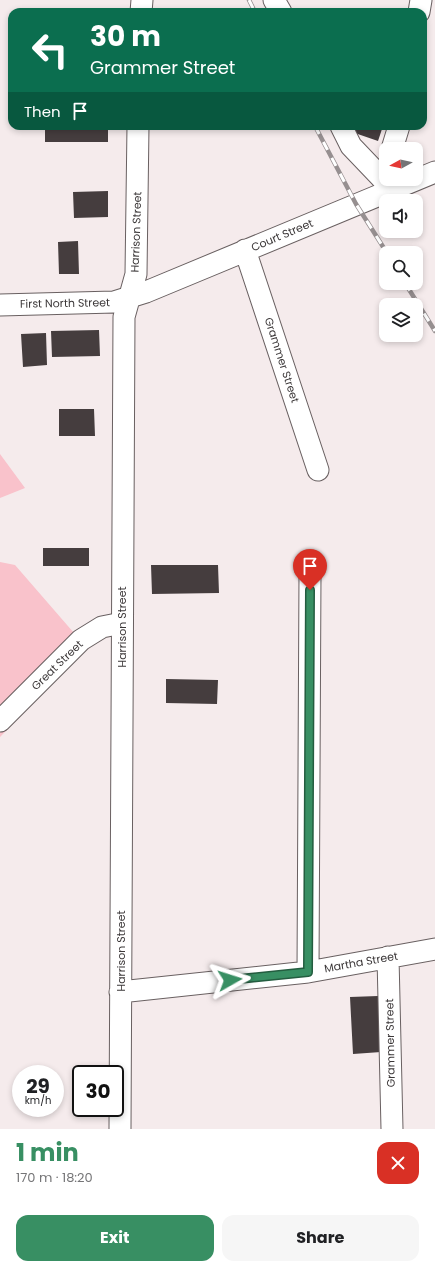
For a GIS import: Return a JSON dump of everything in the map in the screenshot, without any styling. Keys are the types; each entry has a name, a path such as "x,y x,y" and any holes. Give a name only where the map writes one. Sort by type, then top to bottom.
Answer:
{"street":[{"name":"Harrison Street","path":"120,1129 124,317 136,274 138,130"},
{"path":"343,130 351,146 379,173"},
{"path":"394,142 398,130"},
{"name":"Court Street","path":"423,176 435,172"},
{"name":"Court Street","path":"129,297 146,292 356,204 390,186"},
{"name":"Grammer Street","path":"245,250 318,470"},
{"name":"First North Street","path":"0,305 114,302 129,297"},
{"path":"308,972 310,574"},
{"name":"Great Street","path":"0,721 81,640 102,627 122,623"},
{"name":"Martha Street","path":"120,992 308,972 435,949"},
{"name":"Grammer Street","path":"388,957 392,1129"}],"shaded area":[{"path":"0,454 25,488 0,498"},
{"path":"0,562 15,565 87,648 0,737"}],"building":[{"path":"45,130 108,130 108,142 45,142"},
{"path":"349,130 382,130 378,141"},
{"path":"108,191 108,217 74,218 73,192"},
{"path":"78,241 79,274 59,274 58,242"},
{"path":"99,330 100,356 52,357 51,331"},
{"path":"46,333 47,365 23,367 21,334"},
{"path":"59,409 94,409 95,436 59,436"},
{"path":"43,548 89,548 89,566 43,566"},
{"path":"151,565 218,565 219,593 152,594"},
{"path":"166,679 218,680 217,704 166,703"},
{"path":"378,996 381,1052 353,1054 350,997"}],"railway":[{"path":"249,0 253,8"},
{"path":"317,130 356,204 383,246"},
{"path":"409,290 435,331"}],"route":[{"path":"230,980 308,972 310,590"}]}
